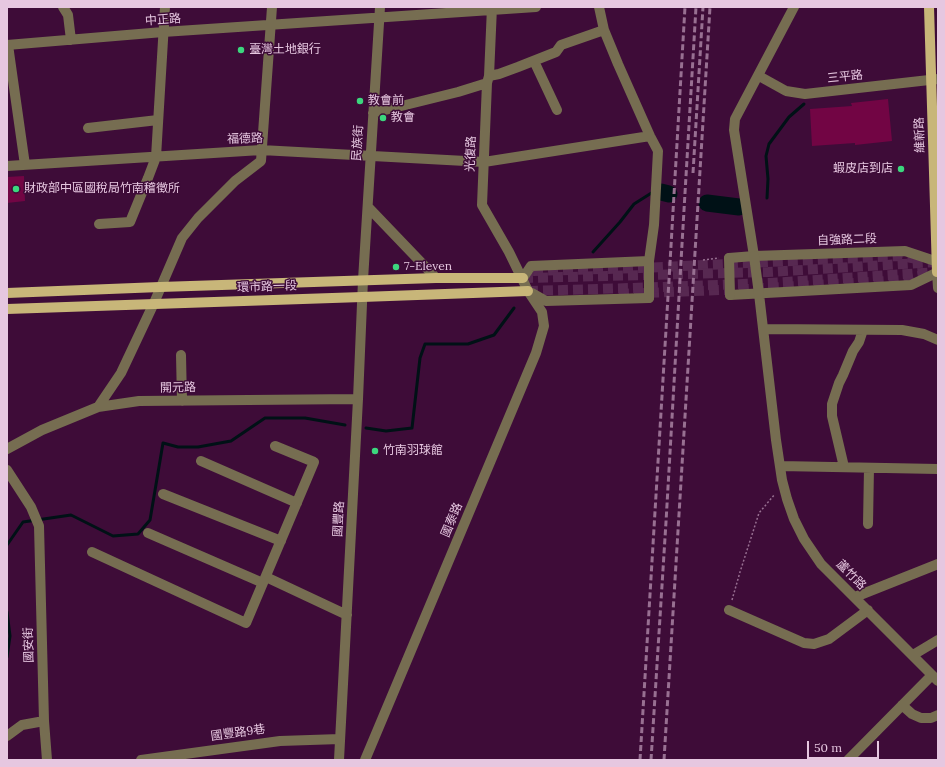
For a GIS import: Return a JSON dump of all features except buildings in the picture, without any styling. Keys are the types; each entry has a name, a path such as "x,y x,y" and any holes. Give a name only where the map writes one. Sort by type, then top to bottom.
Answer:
{"main road":[{"name":"維新路","path":"928,7 935,80 937,267"},
{"name":"環市路一段","path":"7,293 363,280 523,278"},
{"name":"環市路一段","path":"7,308 528,291"},
{"path":"48,292 49,307"}],"street":[{"path":"63,7 68,15 70,40"},
{"path":"99,224 130,222 156,157 164,7"},
{"path":"98,407 120,373 154,303 182,238 198,218 235,181 261,161 272,7"},
{"name":"民族街","path":"363,280 380,7"},
{"name":"中正路","path":"7,45 163,32 379,18 492,8 536,7"},
{"path":"528,291 546,301 649,298 649,261 654,225 658,151 618,64 604,30 598,7"},
{"path":"759,76 794,7"},
{"name":"光復路","path":"492,8 482,205 523,278 528,291"},
{"path":"373,113 458,92 556,52 561,45 604,30"},
{"path":"7,45 25,165"},
{"path":"534,61 557,110"},
{"name":"三平路","path":"759,76 786,91 805,94 935,80"},
{"name":"蘆竹路","path":"759,76 735,119 734,130 754,256 776,440 784,488 794,519 804,539 821,564 935,678"},
{"path":"88,128 158,120"},
{"name":"福德路","path":"7,166 261,150 484,162 650,136"},
{"path":"368,206 436,278"},
{"name":"自強路二段","path":"759,294 730,295 729,258 905,251 937,267"},
{"path":"523,278 531,266 649,261"},
{"path":"937,267 938,288"},
{"path":"759,294 911,285 937,267"},
{"name":"國豐路","path":"339,760 363,280"},
{"name":"國泰路","path":"365,760 536,353 544,326 542,312 528,291"},
{"path":"763,329 902,330 924,334 938,340"},
{"path":"844,467 832,416 832,404 839,383 853,351 859,342 863,330"},
{"path":"182,355 182,401"},
{"name":"開元路","path":"7,449 42,430 98,407 139,401 358,399"},
{"path":"92,552 246,623 314,462 275,446"},
{"path":"201,461 297,503"},
{"path":"780,466 938,469"},
{"path":"868,524 869,468"},
{"name":"國安街","path":"7,470 30,507 39,526 46,760"},
{"path":"163,494 281,541"},
{"path":"148,534 265,580 347,615"},
{"path":"855,598 938,564"},
{"path":"729,610 804,643 814,644 829,639 868,610"},
{"path":"913,655 938,640"},
{"path":"848,760 902,705 935,678"},
{"path":"902,705 912,714 921,718 930,718 938,715"},
{"path":"7,735 22,725 44,722"},
{"name":"國豐路9巷","path":"141,760 280,741 340,739"}],"path":[{"path":"703,260 714,259"},
{"path":"729,610 759,513 777,493 784,488"}],"waterway":[{"path":"767,198 768,179 766,156 769,144 789,117 804,104"},
{"path":"593,252 634,204 653,192"},
{"path":"661,192 669,194"},
{"path":"707,203 739,207"},
{"path":"366,428 386,431 412,428 420,358 425,344 468,344 494,335 514,308"},
{"path":"7,545 23,522 71,515 113,536 138,534 150,520 163,443 178,447 198,447 231,441 265,418 305,418 345,425"},
{"path":"7,612 10,636 7,657"}],"tunnel":[{"path":"533,271 640,268 900,256 922,260"},
{"path":"523,278 768,272 936,262"},
{"path":"528,291 771,283 937,272"},
{"path":"619,294 747,289 904,280 930,273"}],"railway":[{"path":"640,760 685,7"},
{"path":"651,760 696,7"},
{"path":"693,173 703,7"},
{"path":"664,760 710,7"}],"place":[{"name":"臺灣土地銀行","path":"241,50"},
{"name":"教會前","path":"360,101"},
{"name":"教會","path":"383,118"},
{"name":"蝦皮店到店","path":"901,169"},
{"name":"財政部中區國稅局竹南稽徵所","path":"16,189"},
{"name":"7-Eleven","path":"396,267"},
{"name":"竹南羽球館","path":"375,451"}]}
